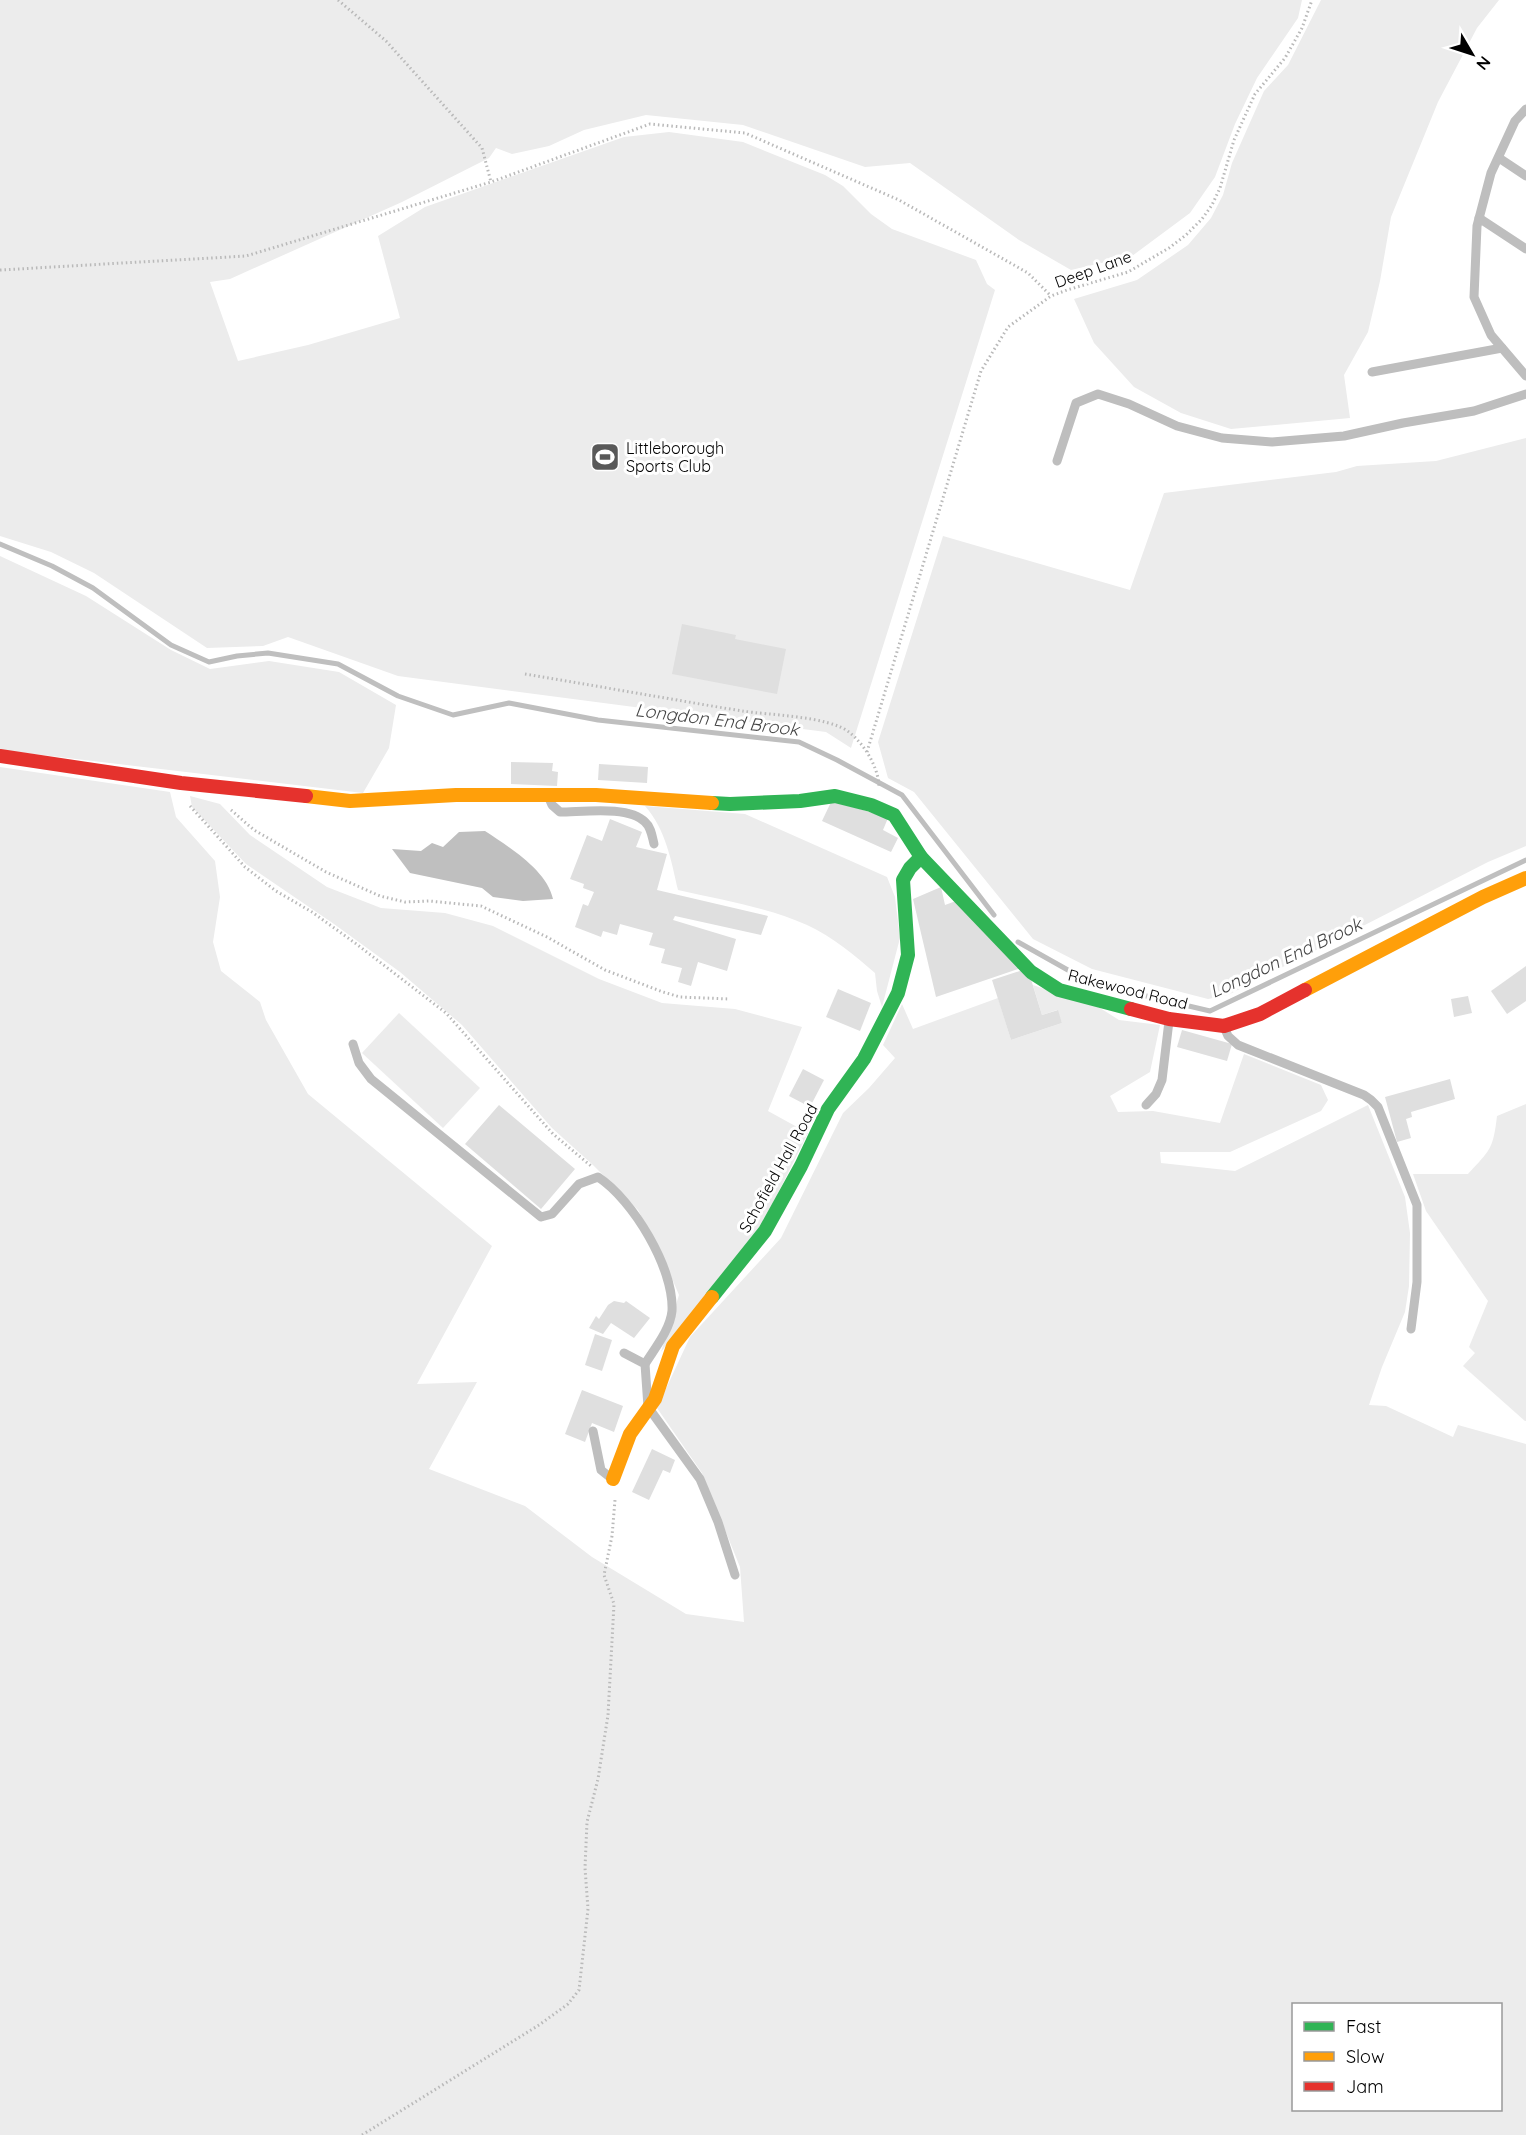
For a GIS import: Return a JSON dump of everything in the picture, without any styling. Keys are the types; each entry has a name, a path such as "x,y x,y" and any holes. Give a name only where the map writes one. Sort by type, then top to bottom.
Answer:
{"street":[{"name":"Rakewood Road","path":"0,756 181,783 350,801 456,795 596,795 730,804 800,801 835,796 872,805 894,815 921,857 1031,972 1059,990 1169,1019 1224,1026 1260,1014 1483,897 1526,878"},
{"name":"Schofield Hall Road","path":"613,1479 630,1434 655,1399 673,1346 765,1231 801,1166 828,1109 864,1059 898,993 908,955 903,880 910,868 921,857"}],"lane":[{"path":"1526,109 1515,121 1491,173 1477,226 1474,297 1491,335 1526,376"},
{"path":"1499,158 1526,176"},
{"path":"1479,218 1526,249"},
{"path":"1372,372 1502,348"},
{"path":"1057,461 1076,403 1098,394 1129,404 1177,426 1222,438 1272,442 1344,436 1474,411 1526,394"},
{"path":"549,796 552,805 560,812 613,811 644,820 650,829 654,844"},
{"path":"1146,1105 1156,1094 1162,1080 1169,1019"},
{"path":"1224,1026 1228,1036 1238,1045 1364,1095 1378,1107 1417,1204 1417,1281 1411,1329"},
{"path":"353,1044 359,1063 371,1079 541,1217 552,1214 579,1184 598,1178 610,1185 636,1214 659,1256 669,1286 672,1311 665,1333 645,1364 648,1407 700,1479 718,1522 735,1575"},
{"path":"624,1353 645,1364"},
{"path":"593,1431 601,1470 613,1479"}],"path":[{"path":"338,0 386,41 482,148 491,182"},
{"name":"Deep Lane","path":"867,752 981,371 1008,327 1051,296 1128,272 1168,248 1202,219 1220,188 1234,140 1256,94 1285,58 1302,28 1312,0"},
{"path":"0,270 246,256 491,182 650,124 745,133 899,200 1028,273 1051,296"},
{"path":"525,674 744,711 821,721 848,730 867,752 878,776 879,788"},
{"path":"181,783 181,793 194,813 245,867 276,891 312,912 355,943 446,1013 553,1134 586,1161 610,1185"},
{"path":"222,786 226,806 254,830 326,872 380,896 405,902 429,901 481,906 547,937 605,970 663,992 680,997 730,999"},
{"path":"362,2135 539,2025 568,2004 579,1990 588,1909 585,1868 587,1822 598,1779 608,1715 614,1604 604,1575 612,1536 615,1492 613,1479"}],"shaded area":[{"path":"0,0 1302,0 1298,18 1257,78 1235,124 1215,177 1190,213 1132,256 1071,270 1019,240 910,163 865,167 743,125 646,115 584,130 549,146 512,154 496,148 489,158 402,202 230,279 210,282 238,361 308,345 400,318 378,236 425,207 624,137 669,132 743,142 825,175 843,186 871,214 892,229 976,260 987,284 995,290 851,748 826,732 398,676 288,637 263,646 207,648 94,573 51,552 0,536"},
{"path":"1321,0 1499,0 1477,28 1438,102 1391,217 1368,332 1344,375 1350,418 1231,429 1181,413 1134,387 1094,343 1074,299 1137,280 1188,245 1211,218 1223,195 1232,163 1264,91 1288,65"},
{"path":"1526,438 1526,846 1488,862 1228,995 1208,999 1092,969 1033,939 914,792 888,778 878,742 943,536 1130,590 1164,493 1336,472 1357,466 1436,461"},
{"path":"0,556 86,596 171,650 210,669 269,661 339,672 396,705 389,748 363,793 0,750"},
{"path":"0,767 170,792 176,817 215,861 220,897 213,942 221,971 260,1002 266,1020 308,1094 492,1246 417,1384 477,1382 429,1469 525,1506 592,1557 686,1614 744,1622 740,1567 702,1473 657,1408 690,1337 781,1238 843,1113 895,1058 883,1045 902,1004 913,1029 998,998 1011,1040 1062,1023 1057,1010 1042,1015 1033,985 1100,1008 1119,1020 1160,1025 1150,1072 1110,1096 1118,1112 1153,1111 1220,1123 1244,1054 1321,1085 1328,1100 1321,1111 1230,1152 1160,1152 1161,1163 1235,1171 1368,1105 1405,1197 1410,1233 1409,1286 1405,1312 1369,1405 1386,1406 1453,1437 1458,1425 1526,1444 1526,2135 0,2135"},
{"path":"190,796 220,804 250,835 327,887 381,908 445,913 493,926 599,979 662,1003 735,1009 802,1027 768,1111 808,1133 762,1225 661,1352 679,1295 662,1255 638,1210 552,1128 462,1025 400,972 246,864 192,807"},
{"path":"645,806 745,814 887,877 895,897 900,938 882,1007 875,973 826,935 792,919 760,909 678,890 663,835"},
{"path":"485,831 535,869 549,888 553,899 523,901 493,897 482,888 410,873 392,849 421,851 432,843 443,847 459,832"},
{"path":"399,1013 480,1088 443,1128 362,1053"},
{"path":"1526,1104 1525,1421 1463,1366 1475,1353 1469,1347 1488,1301 1426,1211 1413,1174 1468,1174 1492,1143 1497,1116"}],"building":[{"path":"682,624 736,635 735,639 786,649 777,694 672,674"},
{"path":"511,762 553,763 552,771 558,772 557,786 511,784"},
{"path":"599,764 648,767 647,783 598,780"},
{"path":"832,800 888,818 883,830 898,838 891,852 822,821"},
{"path":"610,819 642,832 636,847 667,854 657,890 768,916 761,935 675,916 673,920 736,939 727,971 698,962 691,986 678,982 682,968 661,963 665,949 649,945 653,933 620,924 617,935 603,931 601,937 575,927 583,904 588,906 594,892 583,888 584,884 570,879 587,835 602,841"},
{"path":"941,887 945,905 956,901 1021,968 936,997 913,899"},
{"path":"1526,966 1526,1001 1507,1014 1491,991"},
{"path":"1023,970 1030,976 1042,1015 1058,1010 1062,1023 1011,1040 992,980"},
{"path":"838,989 871,1003 860,1031 826,1017"},
{"path":"1468,996 1472,1013 1454,1017 1451,999"},
{"path":"1182,1030 1232,1044 1227,1061 1177,1047"},
{"path":"803,1069 824,1080 810,1107 789,1096"},
{"path":"1450,1079 1455,1099 1411,1112 1412,1117 1406,1119 1411,1138 1397,1142 1385,1097"},
{"path":"499,1105 575,1169 541,1209 465,1144"},
{"path":"614,1301 624,1303 626,1301 650,1318 634,1338 611,1323 603,1334 589,1328 596,1316 599,1319 608,1305"},
{"path":"595,1334 612,1340 602,1371 585,1365"},
{"path":"582,1390 623,1406 614,1432 592,1423 585,1442 565,1434"},
{"path":"652,1449 675,1460 670,1473 663,1470 649,1500 632,1492"}],"waterway":[{"name":"Longdon End Brook","path":"0,544 52,566 93,588 171,645 209,662 268,653 338,664 398,696 453,715 509,703 598,720 799,742 902,795 994,915"},
{"name":"Longdon End Brook","path":"1018,942 1091,983 1210,1011 1526,860"}],"traffic: fast":[{"path":"712,803 800,801 835,796 871,805 894,815 921,857 1031,972 1059,990 1131,1009"},
{"path":"712,1297 765,1231 801,1166 828,1109 864,1059 898,993 908,955 903,880 910,868 921,857"}],"traffic: slow":[{"path":"306,796 350,801 456,795 596,795 712,803"},
{"path":"1305,990 1483,897 1526,878"},
{"path":"613,1479 630,1434 655,1399 673,1346 712,1297"}],"traffic: jam":[{"path":"0,756 181,783 306,796"},
{"path":"1131,1009 1169,1019 1224,1026 1260,1014 1305,990"}],"place":[{"name":"Littleborough Sports Club","path":"605,457"}]}
